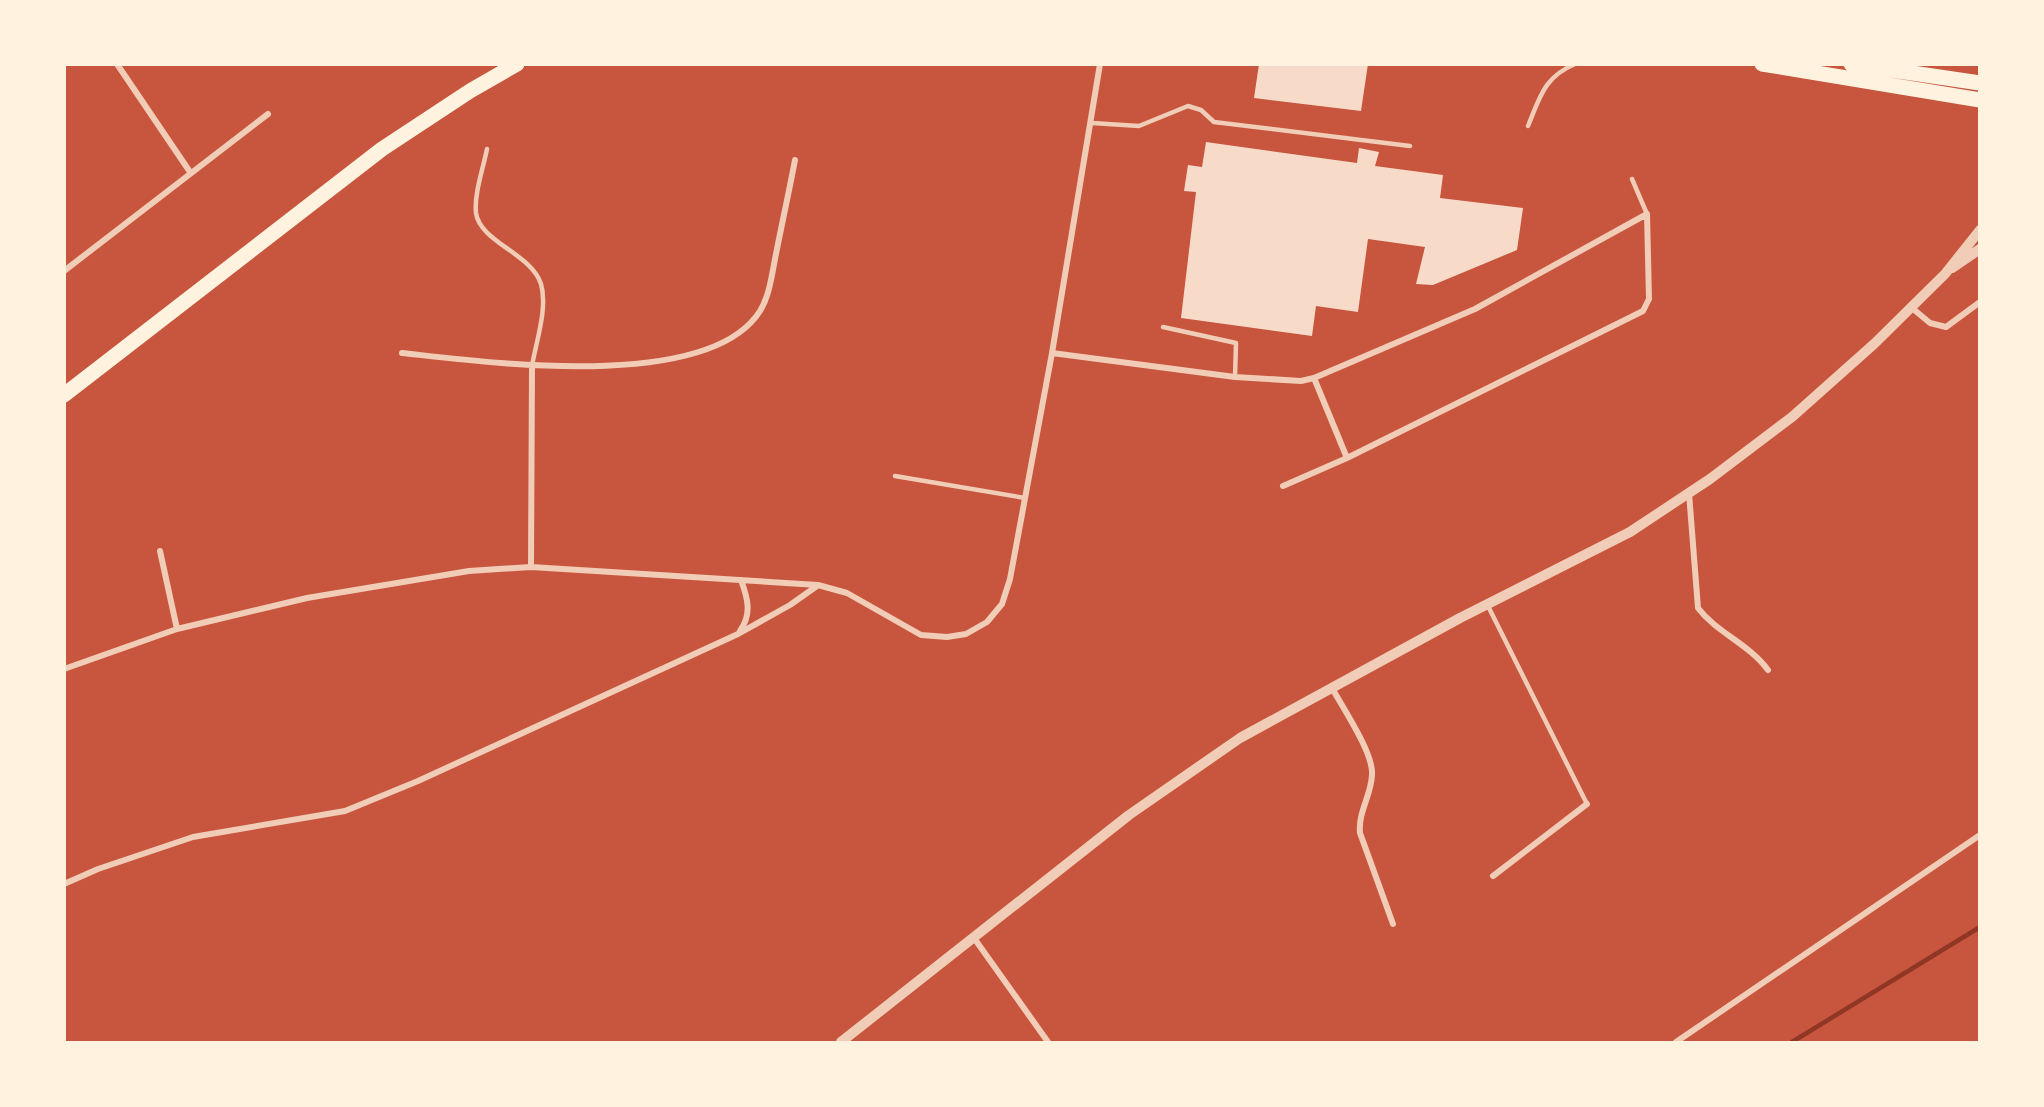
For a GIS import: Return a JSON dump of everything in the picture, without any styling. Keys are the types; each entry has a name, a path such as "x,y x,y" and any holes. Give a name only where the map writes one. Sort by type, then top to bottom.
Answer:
{"main road":[{"path":"64,394 382,149 470,91 517,64"},
{"path":"1762,64 1980,100"},
{"path":"1851,64 1980,83"}],"street":[{"path":"117,64 190,172"},
{"path":"64,669 92,657 177,629 307,598 469,571 531,567 818,585 847,594 921,634 947,637 966,634 987,622 1002,604 1010,579 1052,353 1100,64"},
{"path":"64,271 268,114"},
{"path":"402,353 532,367 655,362 701,350 742,332 760,312 766,299 795,160"},
{"path":"1052,353 1234,377 1300,381 1314,378 1475,309 1647,214 1649,298 1643,312 1347,458 1283,486"},
{"path":"841,1042 1129,815 1240,738 1487,604 1630,532 1689,493 1792,417 1912,308 1945,274 1980,230"},
{"path":"1945,274 1980,249"},
{"path":"1912,308 1930,323 1946,327 1980,302"},
{"path":"531,567 532,367"},
{"path":"1314,378 1347,458"},
{"path":"1689,493 1698,608 1707,619 1757,655 1768,670"},
{"path":"160,551 177,629"},
{"path":"738,634 747,622 749,603 741,580"},
{"path":"64,884 98,869 193,837 345,811 418,781 738,634 790,605 818,585"},
{"path":"1332,688 1371,765 1371,786 1359,819 1360,833 1394,924"},
{"path":"1493,876 1587,804"},
{"path":"1676,1042 1980,835"},
{"path":"974,938 1048,1042"}],"lane":[{"path":"1528,126 1544,86 1561,70 1575,64"},
{"path":"1092,123 1139,126 1188,106 1200,110 1214,122 1410,146"},
{"path":"487,149 476,206 479,222 530,267 541,283 542,307 532,367"},
{"path":"1632,179 1647,214"},
{"path":"1163,327 1236,343 1234,377"},
{"path":"895,476 1025,498"},
{"path":"1487,604 1587,804"}],"building":[{"path":"1259,64 1368,64 1361,111 1254,98"},
{"path":"1206,142 1357,163 1359,148 1379,152 1375,166 1443,175 1440,198 1523,208 1517,250 1433,285 1416,284 1425,247 1368,239 1358,312 1316,306 1312,336 1181,318 1196,192 1184,191 1188,165 1202,167"}],"waterway":[{"path":"1792,1042 1980,927"}]}
